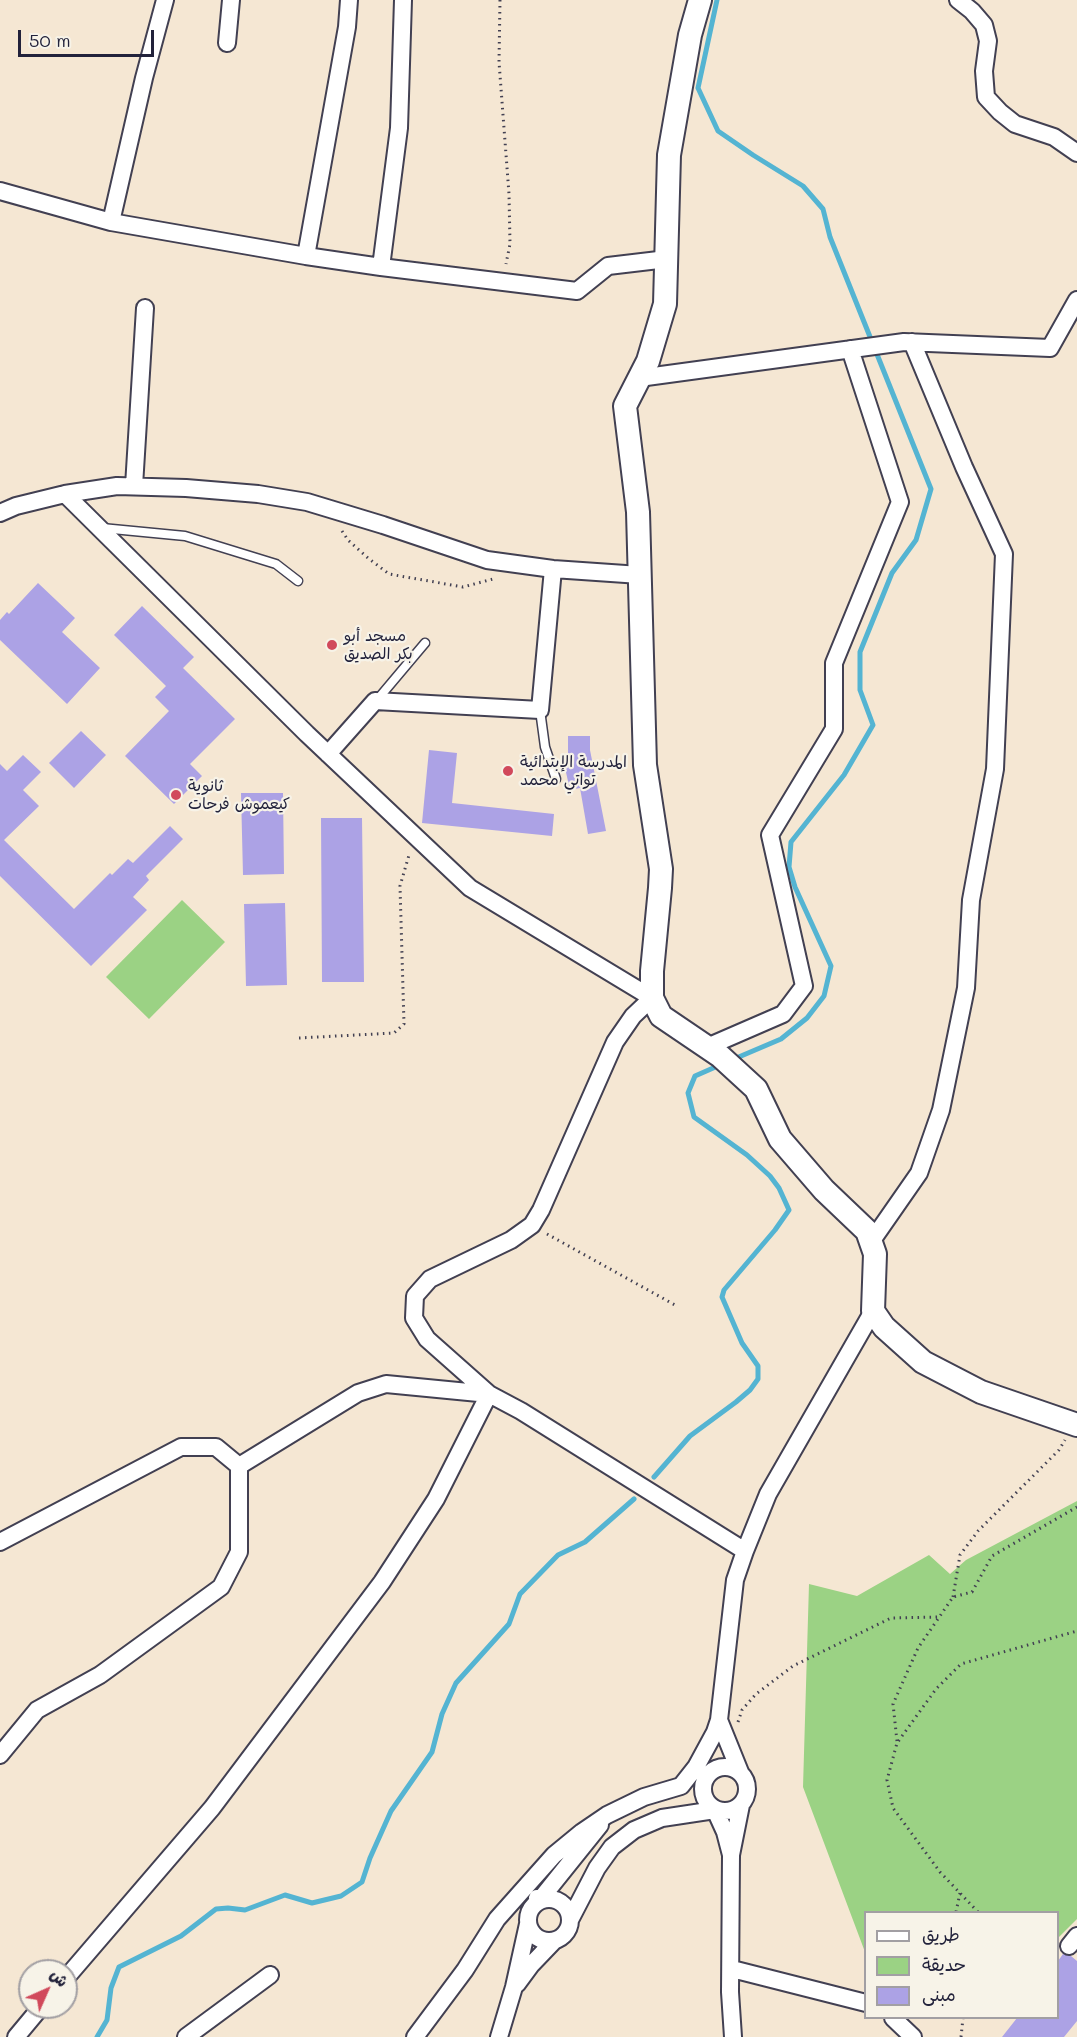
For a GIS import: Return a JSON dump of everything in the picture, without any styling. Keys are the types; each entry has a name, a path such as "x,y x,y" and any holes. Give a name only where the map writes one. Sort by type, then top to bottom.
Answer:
{"main road":[{"path":"700,0 690,35 669,155 665,304 648,361 625,406 638,512 645,765 660,869 652,998 661,1016 720,1057 756,1089 780,1139 824,1190 867,1231 875,1254 873,1311 884,1327 923,1362 981,1392 1073,1424"}],"street":[{"path":"111,222 144,78 165,0"},
{"path":"227,43 231,0"},
{"path":"306,256 347,27 349,0"},
{"path":"381,267 399,128 403,0"},
{"path":"958,0 984,25 988,41 984,71 986,97 1015,124 1054,137 1077,153"},
{"path":"0,191 111,222 306,256 577,291 608,266 667,260"},
{"path":"639,378 912,342 1050,348 1077,300"},
{"path":"134,486 145,308"},
{"path":"871,1242 919,1173 942,1110 966,988 971,900 995,757 1004,554 964,467 912,342"},
{"path":"720,1057 783,1014 804,986 770,835 834,729 834,663 900,502 865,347"},
{"path":"0,513 15,506 65,494 134,486 258,494 307,502 487,560 553,568 640,574"},
{"path":"65,494 328,754 470,888 652,998 633,1016 615,1042 541,1210 532,1225 511,1240 430,1279 415,1296 414,1318 427,1339 489,1394 521,1411 746,1551"},
{"path":"328,754 375,701 540,710 553,568"},
{"path":"731,1855 725,1832 715,1810 704,1798 703,1784 709,1774 717,1726 735,1580 768,1494 873,1311"},
{"path":"239,1466 358,1393 386,1384 489,1394"},
{"path":"78,1964 212,1808 382,1582 436,1499 489,1394"},
{"path":"0,1542 181,1447 216,1448 239,1466"},
{"path":"0,1755 37,1710 100,1675 221,1587 239,1552 239,1466"},
{"path":"554,1855 588,1841 634,1830 662,1818 715,1810 729,1811 741,1804 745,1799 747,1784 717,1726"},
{"path":"681,1786 696,1767 717,1726"},
{"path":"415,2037 465,1970 498,1918 554,1855 582,1832 607,1815 644,1797 681,1786 726,1767 740,1772"},
{"path":"733,2037 731,1855 741,1804"},
{"path":"499,2037 514,1987 530,1911 607,1815"},
{"path":"514,1987 554,1941 566,1933 570,1920 597,1868 612,1847 634,1830"},
{"path":"526,1885 539,1900"},
{"path":"539,1900 553,1899 560,1902 569,1913 570,1920"},
{"path":"528,1924 530,1931 541,1940 554,1941"},
{"path":"732,1969 864,2002"},
{"path":"186,2037 270,1975"},
{"path":"16,2037 31,2019"},
{"path":"894,2019 913,2037"}],"lane":[{"path":"99,528 185,536 276,564 298,581"},
{"path":"375,701 425,643"},
{"path":"540,710 544,747 556,779"}],"path":[{"path":"500,0 499,62 510,244 503,282"},
{"path":"345,514 341,529 348,540 389,574 463,587 509,575 513,563"},
{"path":"299,1038 394,1033 404,1024 400,885 415,836"},
{"path":"532,1225 675,1305"},
{"path":"897,1743 893,1704 918,1648 954,1597 960,1555 978,1531 1059,1450 1073,1424"},
{"path":"954,1597 972,1592 992,1556 1077,1507"},
{"path":"729,1748 742,1710 756,1694 793,1666 891,1618 940,1617"},
{"path":"977,1911 940,1872 893,1808 887,1780 897,1743 936,1689 961,1664 1077,1631"},
{"path":"956,1911 960,1893"},
{"path":"961,2037 963,2019"}],"green space":[{"path":"182,900 225,942 149,1019 106,977"},
{"path":"1077,1501 1077,1919 1059,1937 1059,1911 864,1911 864,1949 803,1787 809,1584 857,1596 929,1555 950,1574 966,1560"}],"building":[{"path":"38,583 75,618 62,632 100,668 67,704 0,640 0,620 7,612 9,614"},
{"path":"142,606 194,657 183,668 235,719 190,764 202,776 174,804 125,756 169,711 155,697 166,686 114,635"},
{"path":"81,731 106,755 74,788 49,763"},
{"path":"568,736 590,736 590,750 606,831 588,834 580,788 570,790 565,768 568,767"},
{"path":"429,750 457,753 452,803 554,814 552,836 422,823"},
{"path":"23,755 41,772 23,790 39,806 4,840 74,909 110,873 112,875 128,859 133,863 170,826 183,839 146,876 149,880 133,897 147,910 91,966 0,876 0,764 7,771"},
{"path":"241,793 283,793 284,874 243,875"},
{"path":"321,818 362,818 364,982 322,982"},
{"path":"285,903 287,985 246,986 244,904"},
{"path":"1063,1954 1077,1961 1077,2021 1064,2037 1002,2037 1016,2019 1059,2019 1059,1960"}],"waterway":[{"path":"717,0 698,88 718,131 803,186 823,209 830,237 931,489 916,540 892,573 860,652 860,690 873,725 844,775 791,842 789,867 795,887 831,966 824,996 807,1018 781,1039 734,1059"},
{"path":"654,1477 690,1436 736,1402 750,1390 758,1379 758,1366 742,1343 722,1297 724,1290 789,1210 779,1188 770,1176 747,1155 694,1117 688,1093 695,1076 720,1065"},
{"path":"97,2037 107,2020 111,1988 119,1967 181,1936 216,1909 245,1910 285,1895 312,1903 341,1896 362,1882 391,1811 432,1752 442,1714 456,1683 509,1624 520,1594 558,1555 585,1542 634,1499"}],"place":[{"name":"مسجد أبو بكر الصديق","path":"332,645"},
{"name":"المدرسة الإبتدائية تواتي محمد","path":"508,771"},
{"name":"ثانوية كيعموش فرحات","path":"176,795"}]}
